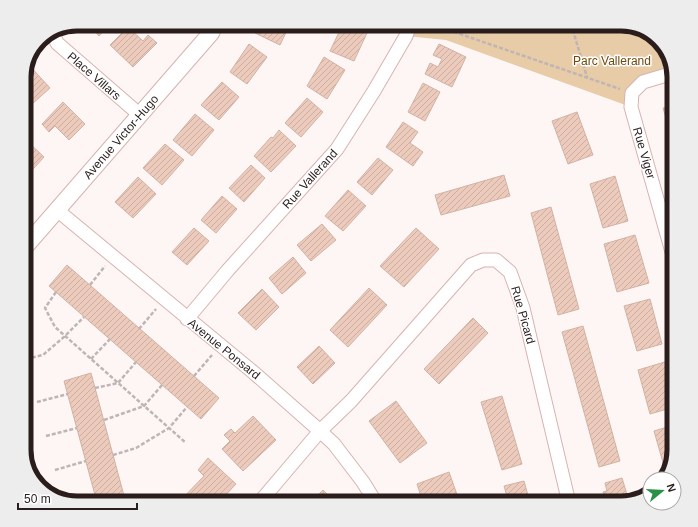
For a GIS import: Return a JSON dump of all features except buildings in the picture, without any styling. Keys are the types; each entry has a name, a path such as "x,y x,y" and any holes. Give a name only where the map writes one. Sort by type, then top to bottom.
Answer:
{"street":[{"name":"Avenue Victor-Hugo","path":"31,240 212,31"},
{"name":"Rue Vallerand","path":"188,319 228,270 337,149 374,91 408,31"},
{"name":"Place Villars","path":"55,38 57,43 140,115"},
{"path":"632,93 643,82 667,75"},
{"name":"Rue Viger","path":"632,93 632,107 667,234"},
{"name":"Avenue Ponsard","path":"57,210 254,372 320,430 334,444 372,496"},
{"name":"Rue Picard","path":"320,430 351,401 471,265 483,260 496,260 510,272 523,308 567,496"},
{"path":"265,496 320,430"}],"path":[{"path":"452,31 632,93"},
{"path":"574,31 587,77"},
{"path":"90,285 113,256"},
{"path":"56,292 45,308 55,328 186,443"},
{"path":"140,328 165,300"},
{"path":"31,358 43,355 84,317"},
{"path":"91,359 110,339"},
{"path":"194,376 221,346"},
{"path":"95,388 118,383 136,362"},
{"path":"104,420 144,406 162,385"},
{"path":"37,402 68,394"},
{"path":"113,455 136,448 169,428 187,407"},
{"path":"46,436 77,428"},
{"path":"55,470 86,461"}],"green space":[{"name":"Parc Vallerand","path":"408,31 630,32 641,36 655,47 665,63 667,75 643,82 631,107 446,40 406,36"}]}
